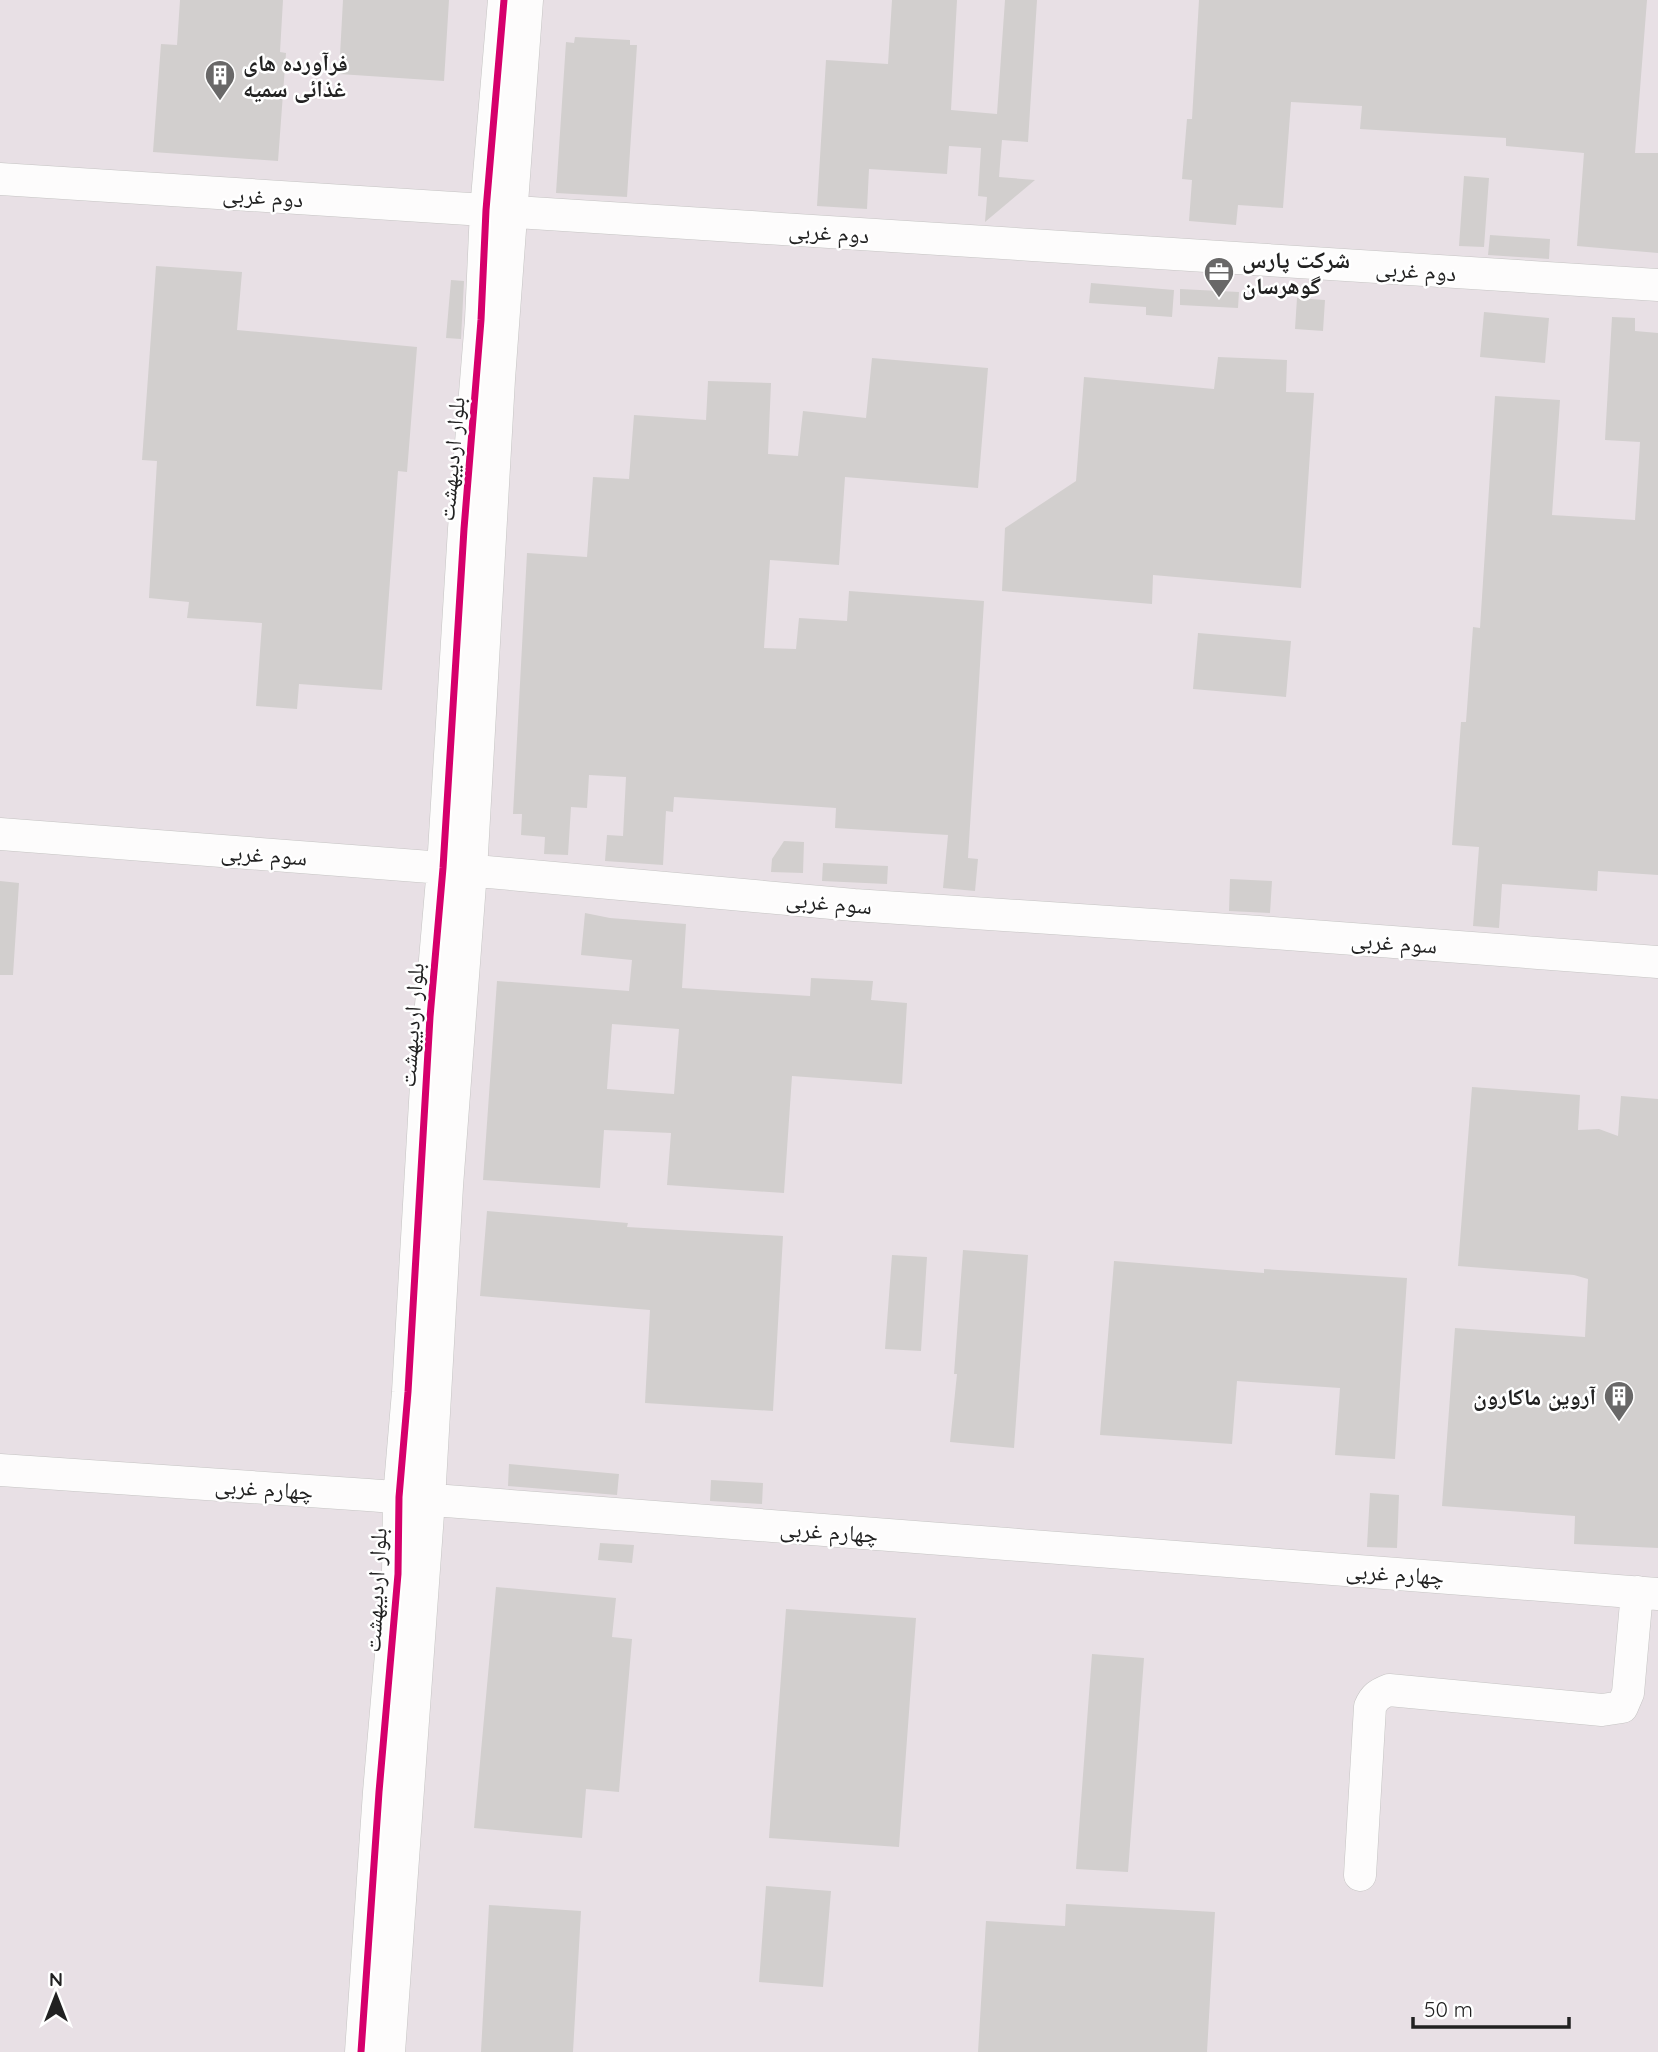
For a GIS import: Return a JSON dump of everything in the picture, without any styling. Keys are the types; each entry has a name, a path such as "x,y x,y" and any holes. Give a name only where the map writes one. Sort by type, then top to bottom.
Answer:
{"street":[{"name":"بلوار اردیبهشت","path":"389,2052 414,1499 447,1186 457,869 485,603 504,0"},
{"name":"بلوار اردیبهشت","path":"499,211 527,0"},
{"name":"دوم غربی","path":"0,178 1658,285"},
{"name":"سوم غربی","path":"0,834 457,869 855,905 1658,962"},
{"name":"چهارم غربی","path":"0,1470 1648,1593"},
{"name":"بلوار اردیبهشت","path":"361,2052 379,1792 398,1574 414,1499"},
{"path":"1360,1875 1370,1707 1378,1695 1389,1690 1616,1710 1622,1707 1628,1693 1648,1593"}],"shaded area":[{"path":"0,0 1658,0 1658,2052 0,2052"}],"building":[{"name":"فرآورده های غذائی سمیه","path":"180,0 283,0 280,52 286,53 278,161 153,152 161,44 177,45"},
{"name":"فرآورده های غذائی سمیه","path":"343,0 449,0 444,81 339,74"},
{"path":"892,0 957,0 951,110 997,114 1005,0 1037,0 1028,142 1002,140 999,177 1035,180 985,222 987,197 978,196 981,148 949,146 947,174 869,169 867,209 817,206 826,60 888,64"},
{"path":"1199,0 1647,0 1635,153 1658,153 1658,253 1577,246 1584,153 1506,146 1506,138 1360,129 1362,106 1291,102 1283,208 1238,205 1236,225 1189,221 1192,180 1182,179 1187,119 1192,119"},
{"path":"575,37 630,40 630,45 637,45 627,197 556,193 566,42 574,43"},
{"path":"1464,176 1489,178 1484,247 1459,246"},
{"path":"1490,235 1550,239 1549,259 1488,255"},
{"path":"156,266 242,272 237,330 417,347 407,472 398,471 382,690 299,684 297,709 256,706 262,623 187,618 189,602 149,598 157,461 142,460"},
{"path":"451,280 464,281 461,339 446,338"},
{"path":"1091,283 1174,290 1172,317 1146,315 1146,307 1089,303"},
{"path":"1180,289 1239,292 1238,308 1180,305"},
{"path":"1297,298 1325,300 1323,331 1295,329"},
{"path":"1484,312 1549,318 1545,363 1480,357"},
{"path":"1612,317 1635,318 1635,331 1658,333 1658,875 1598,871 1597,891 1502,884 1499,928 1473,926 1479,847 1452,845 1461,722 1466,722 1473,627 1480,628 1495,396 1560,400 1552,515 1635,520 1640,442 1605,440"},
{"path":"1218,357 1287,360 1286,392 1314,393 1301,588 1153,575 1152,604 1002,591 1005,528 1076,481 1084,377 1214,389"},
{"path":"872,358 988,368 978,488 845,477 839,565 770,560 764,648 796,649 799,618 847,621 849,591 984,601 968,858 978,859 975,891 943,888 948,835 835,828 836,808 674,797 673,812 666,811 663,865 605,861 607,835 623,836 626,777 589,775 587,808 571,807 568,855 544,854 545,837 521,835 522,814 513,814 527,553 587,557 593,477 629,479 634,415 706,420 708,381 771,383 768,454 798,456 803,411 866,418"},
{"path":"1198,633 1291,641 1286,697 1193,689"},
{"path":"784,841 804,842 803,873 771,872 772,859"},
{"path":"823,863 888,866 887,884 822,881"},
{"path":"1230,879 1272,881 1270,913 1229,911"},
{"path":"0,881 19,883 13,975 0,975"},
{"path":"585,913 610,918 686,924 682,988 810,996 811,978 873,981 871,1000 907,1003 902,1084 792,1076 784,1193 667,1185 671,1133 604,1130 600,1188 483,1180 497,981 629,991 632,960 581,955","holes":["612,1024 679,1029 674,1094 607,1089"]},
{"path":"1472,1087 1580,1095 1578,1130 1599,1129 1618,1136 1621,1096 1658,1099 1658,1548 1574,1544 1575,1516 1442,1506 1455,1328 1585,1337 1588,1279 1574,1275 1458,1266"},
{"path":"487,1211 628,1223 627,1227 783,1236 773,1411 645,1403 650,1310 480,1296"},
{"path":"963,1250 1028,1255 1014,1448 950,1442 957,1374 954,1374"},
{"path":"892,1255 927,1257 921,1351 885,1349"},
{"path":"1114,1261 1264,1273 1264,1269 1407,1278 1395,1459 1335,1455 1340,1388 1237,1381 1232,1444 1100,1435"},
{"path":"509,1464 619,1474 617,1495 508,1486"},
{"path":"711,1480 763,1483 762,1504 710,1501"},
{"path":"1370,1493 1399,1495 1397,1548 1367,1547"},
{"path":"600,1543 634,1545 632,1563 598,1560"},
{"path":"496,1587 616,1598 612,1637 632,1639 619,1792 586,1789 582,1838 474,1828"},
{"path":"786,1609 916,1618 899,1847 769,1838"},
{"path":"1092,1654 1144,1658 1128,1872 1076,1869"},
{"path":"766,1886 831,1891 823,1987 759,1982"},
{"path":"1066,1904 1215,1912 1207,2052 978,2052 986,1921 1065,1926"},
{"path":"489,1905 581,1911 573,2052 481,2052"}],"cycle path":[{"path":"361,2052 379,1792 398,1574 399,1497 408,1392 430,1017 443,868 464,529 481,320 486,210 504,0"}],"place":[{"name":"فرآورده های غذائی سمیه","path":"220,102"},
{"name":"شرکت پارس گوهرسان","path":"1219,299"},
{"name":"آروین ماکارون","path":"1619,1423"}]}
